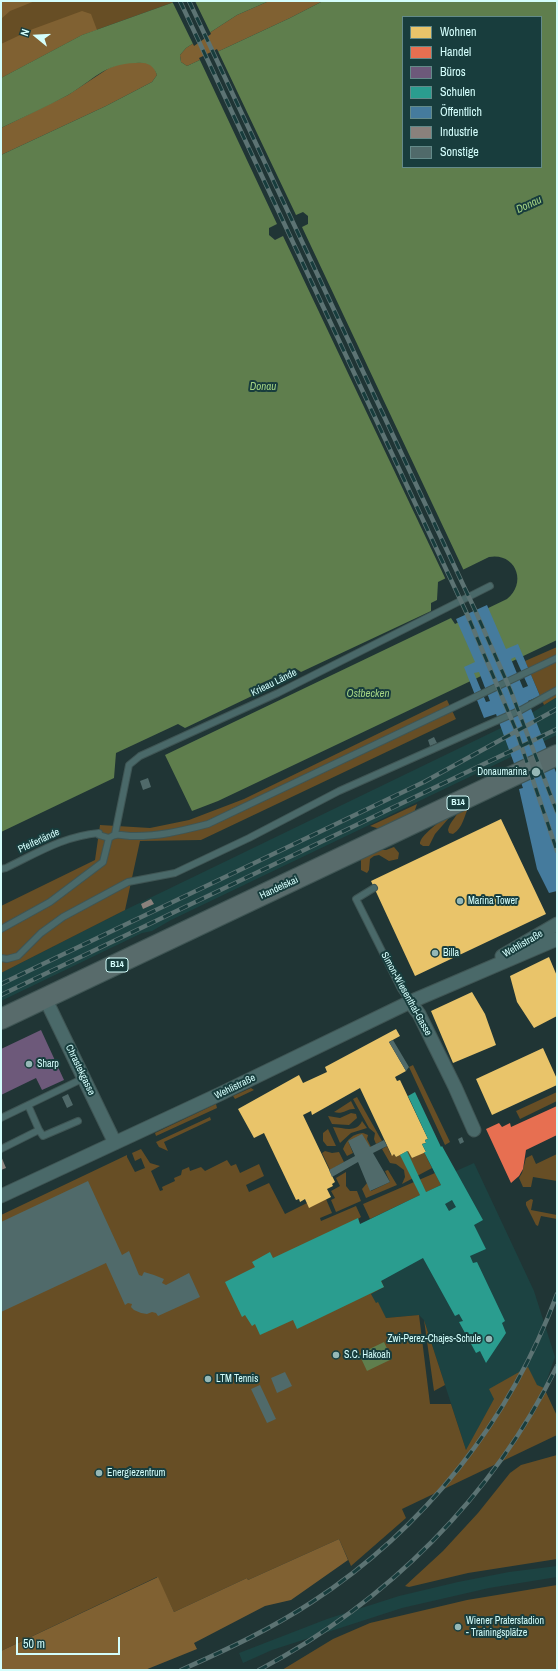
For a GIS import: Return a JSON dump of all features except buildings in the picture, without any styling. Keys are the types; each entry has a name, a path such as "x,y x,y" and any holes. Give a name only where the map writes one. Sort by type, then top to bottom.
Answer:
{"main road":[{"name":"Handelskai","path":"1,1019 557,756"}],"street":[{"name":"Wehlistraße","path":"469,977 557,924"},
{"name":"Wehlistraße","path":"1,1196 220,1094 410,1002 557,939"},
{"name":"Chrastekgasse","path":"45,998 115,1143"},
{"name":"Simon-Wiesenthal-Gasse","path":"410,1002 419,1014 455,1087 474,1130"}],"lane":[{"name":"Krieau Lände","path":"115,834 129,765 140,756 278,693 490,586"},
{"path":"1,929 50,902 103,862 109,838 115,834 129,836 162,835 208,824 557,658"},
{"path":"1,958 7,959 18,956 42,933 63,917 128,882 176,873 249,838 339,791 521,710 557,690"},
{"name":"Pfeiferlände","path":"1,869 6,868 62,840 83,834 99,833 99,835 109,838"},
{"name":"Simon-Wiesenthal-Gasse","path":"374,888 356,899 401,989 410,1002"},
{"path":"1,1118 84,1078"},
{"path":"28,1105 43,1136 78,1121"},
{"path":"1,1149 39,1130"}],"shaded area":[{"path":"1,1 177,1 82,35 1,78"},
{"path":"1,1 35,1 10,11 1,19"},
{"path":"269,1 323,1 187,66 181,62 180,55 186,48 237,15"},
{"path":"82,11 91,14 97,30 82,35 1,78 1,44 33,29"},
{"path":"146,62 154,67 157,75 152,82 106,106 1,155 1,128 68,95 109,68 121,63"},
{"path":"557,647 557,697 544,705 525,661"},
{"path":"557,697 557,735 171,920 152,931 142,933 1,1001 1,973 125,910 530,714"},
{"path":"447,700 456,719 201,840 140,841 125,910 1,973 1,906 95,860 100,825 150,828 189,820 244,799"},
{"path":"417,804 414,813 380,829 370,826"},
{"path":"461,806 469,806 463,822 453,834 449,833 449,827"},
{"path":"449,815 449,818 435,834 429,846 423,846 420,844 423,837 436,824"},
{"path":"394,847 399,853 398,859 389,861 379,855 374,856 370,859 369,870 367,873 361,870 361,857 369,850 386,850"},
{"path":"413,1065 450,1142 445,1145 409,1067"},
{"path":"251,1088 254,1090 235,1099 233,1096"},
{"path":"557,1092 557,1101 520,1119 516,1111"},
{"path":"357,1097 382,1141 376,1144 374,1139 375,1133 369,1128 353,1099"},
{"path":"351,1101 355,1109 350,1109 340,1113 334,1112"},
{"path":"216,1104 217,1108 156,1136 155,1133"},
{"path":"351,1113 356,1114 357,1118 349,1125 332,1124 328,1116 340,1118"},
{"path":"210,1117 211,1120 164,1142 168,1151 159,1147 156,1142"},
{"path":"362,1121 367,1128 351,1133 340,1143 333,1127 350,1129 360,1125"},
{"path":"328,1129 336,1146 327,1146 323,1141 323,1133"},
{"path":"363,1133 368,1135 367,1139 371,1147 348,1141 353,1153 347,1156 343,1149 346,1142 353,1136"},
{"path":"387,1146 391,1155 394,1154 396,1157 408,1151 412,1158 424,1152 432,1168 402,1184 405,1177 404,1170 396,1164 390,1163 382,1149"},
{"path":"141,1149 150,1163 160,1166 151,1171 160,1191 163,1190 162,1187 175,1181 174,1178 181,1175 182,1170 189,1167 190,1171 201,1167 205,1171 227,1160 231,1166 236,1164 240,1173 259,1164 264,1176 246,1185 249,1192 269,1183 285,1214 307,1203 309,1207 326,1199 332,1213 320,1218 321,1221 356,1206 361,1217 358,1219 374,1265 384,1287 371,1294 376,1303 378,1302 386,1318 419,1315 430,1404 451,1404 466,1450 494,1399 489,1389 528,1367 537,1385 544,1388 557,1416 557,1435 402,1509 406,1518 351,1566 339,1539 248,1580 247,1578 174,1612 157,1577 1,1651 1,1215 127,1155 135,1172 145,1168 141,1158 135,1161 132,1153"},
{"path":"325,1151 332,1153 339,1152 344,1162 330,1170 322,1153"},
{"path":"557,1154 557,1181 533,1177 531,1187 523,1187 519,1178 526,1158 532,1155 536,1164"},
{"name":"Zwi-Perez-Chajes-Schule","path":"474,1163 534,1291 555,1357 544,1388 557,1416 557,1435 466,1450 424,1320 419,1315 386,1318 371,1294 384,1287 374,1265 456,1171"},
{"path":"388,1170 397,1185 366,1198 362,1189 367,1183 371,1191 390,1182 385,1171"},
{"path":"346,1172 346,1186 350,1191 357,1191 361,1201 336,1212 331,1200 335,1198 331,1191 340,1186 336,1178"},
{"path":"435,1173 441,1185 370,1219 363,1204"},
{"path":"531,1199 533,1200 531,1210 557,1215 557,1219 541,1216 538,1226 536,1225 526,1205 526,1202"},
{"path":"424,1320 445,1385 434,1391"},
{"path":"557,1455 557,1559 468,1573 409,1587 405,1586 443,1551 478,1513 510,1473 521,1465"},
{"path":"339,1539 348,1560 291,1600 265,1606 194,1643 197,1649 145,1670 1,1670 1,1651 158,1577 174,1612 247,1578 248,1580"},
{"path":"557,1566 557,1577 489,1588 402,1608 272,1650 243,1663 239,1653 327,1619 399,1596 509,1572"},
{"name":"Wiener Praterstadion - Trainingsplätze","path":"557,1585 557,1670 282,1670 333,1639 370,1623 467,1600"}],"water":[{"name":"Donau","path":"177,1 269,1 237,15 186,48 180,55 181,62 187,66 323,1 557,1 557,640 218,801 192,811 165,755 451,618 455,624 507,599 517,585 516,570 506,559 489,557 438,582 437,600 431,603 431,611 301,672 295,668 253,687 254,695 185,728 178,724 116,753 114,778 1,832 1,155 106,106 152,82 157,75 153,68 146,63 115,66 99,74 68,95 1,128 1,78 82,35"},
{"path":"384,1342 392,1359 367,1371 359,1354"}],"pier":[{"path":"172,1 195,1 211,34 194,46"},
{"path":"217,49 296,215 303,212 308,216 308,224 302,227 464,571 446,580 283,236 275,240 269,235 269,228 277,224 199,58"}],"railway":[{"path":"180,1 467,614 516,730 557,851"},
{"path":"189,1 475,610 510,689 557,812"},
{"path":"1,984 424,782 557,709"},
{"path":"1,995 557,729"},
{"path":"181,1670 248,1639 296,1612 353,1573 391,1541 427,1505 459,1468 489,1427 515,1385 538,1340 557,1294"},
{"path":"259,1670 306,1643 351,1612 393,1578 432,1542 468,1502 501,1459 531,1414 557,1366"}],"place":[{"name":"Donaumarina","path":"536,772"},
{"name":"Marina Tower","path":"460,901"},
{"name":"Billa","path":"435,953"},
{"name":"Sharp","path":"29,1064"},
{"name":"Zwi-Perez-Chajes-Schule","path":"489,1339"},
{"name":"S.C. Hakoah","path":"336,1355"},
{"name":"LTM Tennis","path":"208,1379"},
{"name":"Energiezentrum","path":"99,1473"},
{"name":"Wiener Praterstadion - Trainingsplätze","path":"458,1627"}],"water label":[{"name":"Ostbecken","path":"368,694"}]}
